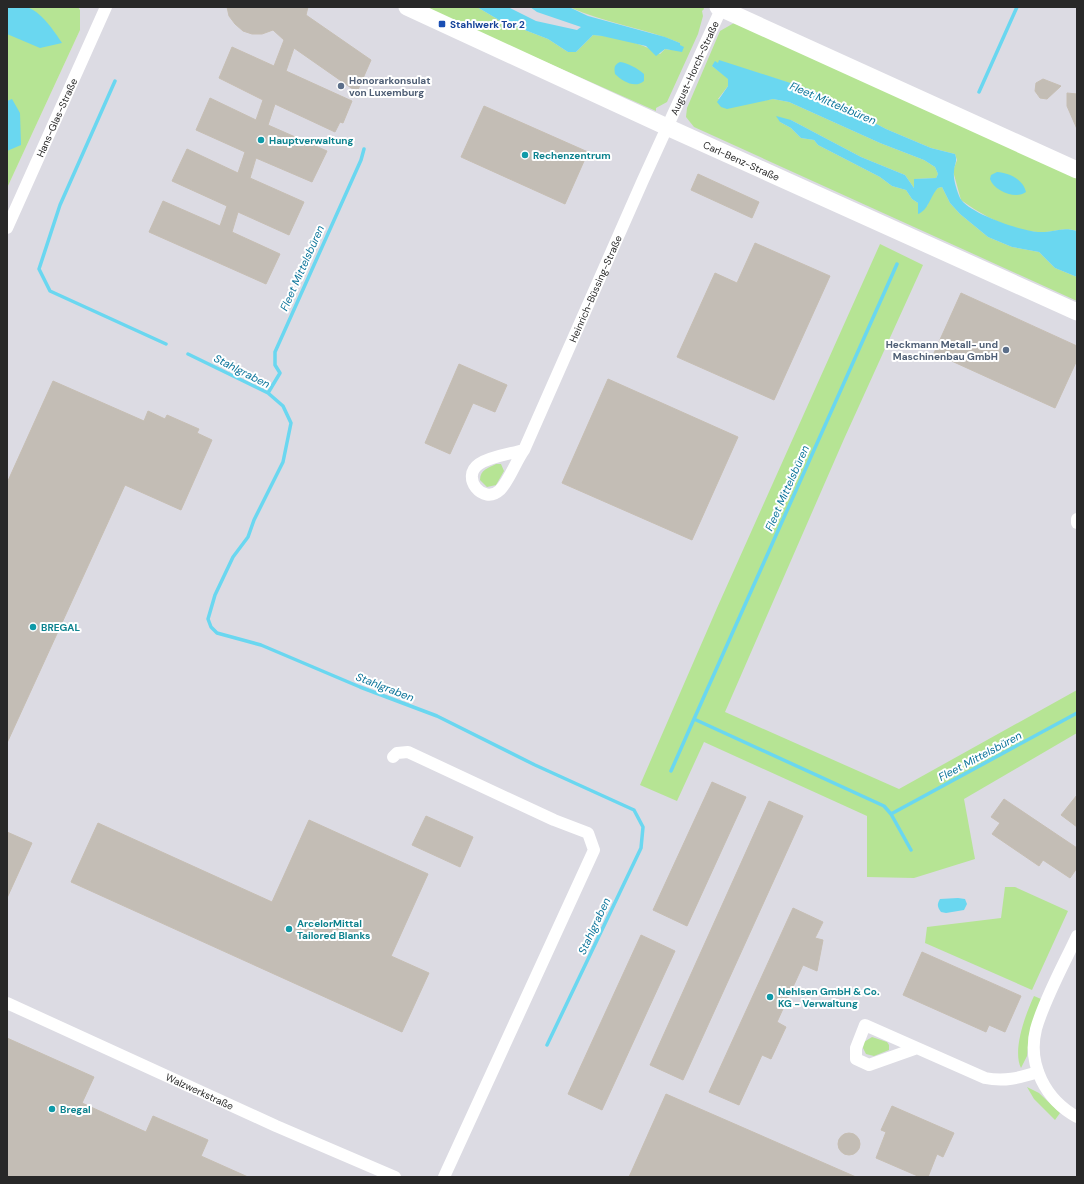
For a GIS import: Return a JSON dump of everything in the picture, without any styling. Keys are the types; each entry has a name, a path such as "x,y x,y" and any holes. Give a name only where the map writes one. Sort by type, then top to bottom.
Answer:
{"street":[{"name":"Hans-Glas-Straße","path":"7,228 106,7"},
{"name":"Carl-Benz-Straße","path":"407,7 667,127 1077,312"},
{"name":"August-Horch-Straße","path":"667,127 720,8"},
{"path":"720,8 1077,170"},
{"name":"Heinrich-Büssing-Straße","path":"524,450 667,127"},
{"path":"393,757 397,753 408,752 554,820 588,833 594,850 444,1177"},
{"path":"1077,936 1036,1029 1034,1047 1038,1072 1043,1085 1061,1106 1077,1117"},
{"name":"Walzwerkstraße","path":"7,1002 276,1126 395,1177"},
{"path":"917,1048 869,1065 856,1059 856,1048 865,1026 917,1048 984,1078 999,1081 1022,1078 1038,1072"}],"shaded area":[{"path":"78,7 1077,7 1077,1177 7,1177 7,188 80,30 80,10"}],"green space":[{"path":"7,7 78,7 80,10 80,30 7,188"},
{"path":"422,7 477,7 499,20 548,39 568,52 576,52 593,35 628,41 660,54 665,49 670,50 680,45 680,43 653,33 583,13 569,7 703,7 704,9 702,11 703,16 698,34 667,102 656,108 656,111"},
{"path":"734,23 1077,175 1077,231 1067,229 1042,232 1027,231 1016,228 987,217 961,200 953,171 957,160 955,154 931,148 886,129 812,90 719,61 719,63 712,66 728,78 728,86 718,99 755,102 773,99 789,102 880,143 924,160 935,167 938,174 936,178 915,179 914,188 905,175 861,157 791,120 780,122 791,128 801,138 814,140 818,145 880,177 892,186 906,190 912,199 918,203 919,207 927,206 933,192 942,187 950,203 960,214 988,237 1012,247 1039,252 1055,268 1077,277 1077,301 694,127 686,117 687,108 720,31"},
{"path":"880,244 923,265 844,439 725,712 899,789 1077,690 1077,733 964,799 975,859 914,878 867,877 867,816 704,742 677,801 640,785 717,608"},
{"path":"496,464 501,464 504,471 496,485 487,487 480,480 481,474"},
{"path":"1005,887 1015,887 1068,911 1032,990 925,943 927,927 1001,918"},
{"path":"1034,996 1041,999 1029,1035 1027,1056 1021,1068 1018,1052 1019,1042 1027,1012"},
{"path":"872,1037 887,1042 889,1045 889,1050 874,1056 866,1054 863,1048 864,1042"},
{"path":"1027,1087 1039,1093 1060,1113 1055,1120 1034,1099"}],"water":[{"path":"7,7 26,7 37,12 47,22 62,43 40,48 7,34"},
{"path":"477,7 508,7 536,21 577,30 581,27 537,12 530,7 569,7 588,16 665,37 680,43 680,45 684,47 682,52 665,49 656,56 646,46 593,35 576,52 568,52 548,39 499,20"},
{"path":"719,60 812,90 886,129 931,148 955,154 956,161 954,175 957,189 960,198 973,210 1008,225 1030,231 1043,232 1067,229 1077,231 1077,277 1055,268 1039,252 1012,247 988,237 960,214 950,203 942,187 935,191 925,209 918,214 918,203 912,199 906,190 892,186 880,177 818,145 814,140 801,138 791,128 780,122 776,116 791,120 861,157 905,175 914,188 914,179 936,178 938,174 935,167 924,160 880,143 789,102 773,99 727,109 721,107 717,102 728,86 728,79 712,66 715,61 718,63"},
{"path":"620,62 635,68 644,74 644,81 633,84 618,77 615,74 615,68"},
{"path":"12,99 20,113 21,145 7,151 7,101"},
{"path":"997,172 1011,175 1019,180 1026,192 1011,195 996,187 990,179 991,175"},
{"path":"940,899 965,899 967,904 964,910 946,913 941,912 938,906"}],"building":[{"name":"Hauptverwaltung","path":"227,7 308,7 306,15 371,60 357,92 294,48 286,71 352,101 343,123 340,122 335,132 275,104 268,125 327,151 312,182 256,158 250,178 304,202 289,235 238,212 232,232 280,254 266,284 149,232 163,201 220,226 227,206 172,181 187,149 238,173 245,152 196,130 210,98 256,120 263,100 219,78 232,47 274,66 284,40 273,30 262,34 252,34 243,31 229,16"},
{"path":"1043,79 1061,86 1047,99 1040,98 1035,91 1036,83"},
{"path":"1067,93 1077,94 1077,129 1067,106"},
{"name":"Rechenzentrum","path":"484,106 588,152 565,204 461,157"},
{"path":"698,174 759,202 752,218 691,190"},
{"path":"755,243 830,276 774,400 677,357 715,273 737,283"},
{"name":"Heckmann Metall- und Maschinenbau GmbH","path":"961,293 1077,346 1077,360 1055,408 934,353"},
{"path":"459,364 507,385 495,412 473,403 450,454 425,443"},
{"path":"608,379 738,437 692,540 562,483"},
{"name":"BREGAL","path":"53,381 144,421 148,411 165,419 167,415 199,429 197,433 212,440 181,510 125,485 7,743 7,483"},
{"path":"712,782 746,797 687,926 653,910"},
{"path":"1077,795 1077,827 1061,815"},
{"path":"1004,799 1077,848 1077,868 1070,878 1043,860 1039,866 992,834 1000,823 991,817"},
{"path":"769,801 803,816 683,1080 650,1065"},
{"path":"426,816 473,837 460,867 412,845"},
{"name":"ArcelorMittal Tailored Blanks","path":"309,820 428,874 391,956 429,973 402,1032 71,882 98,823 272,902"},
{"path":"7,832 32,843 7,898"},
{"name":"Nehlsen GmbH & Co. KG - Verwaltung","path":"793,908 823,922 815,938 823,940 817,971 803,965 777,1022 786,1027 771,1059 762,1055 739,1105 709,1092"},
{"path":"641,935 675,951 602,1110 568,1094"},
{"path":"922,952 1021,996 1005,1032 989,1025 986,1032 903,995"},
{"name":"Bregal","path":"7,1038 94,1077 82,1103 146,1132 153,1116 208,1140 201,1156 248,1177 7,1177"},
{"path":"666,1094 856,1177 629,1177"},
{"path":"892,1106 954,1133 943,1157 937,1154 928,1177 920,1177 876,1158 886,1132 881,1130"},
{"path":"849,1133 857,1136 860,1144 857,1152 849,1155 841,1152 838,1144 841,1136"}],"waterway":[{"name":"Fleet Mittelsbüren","path":"979,92 1017,7"},
{"name":"Stahlgraben","path":"115,81 60,205 39,269 50,291 166,344"},
{"name":"Fleet Mittelsbüren","path":"268,393 280,373 275,365 275,352 361,160 364,149"},
{"name":"Fleet Mittelsbüren","path":"897,264 694,719 884,806 891,814 911,850"},
{"name":"Stahlgraben","path":"188,354 268,393 283,406 291,423 283,462 254,520 248,537 233,557 215,595 208,619 211,627 217,633 261,645 360,687 437,716 535,765 634,810 643,827 641,848 547,1045"},
{"name":"Fleet Mittelsbüren","path":"891,814 1077,713"},
{"name":"Fleet Mittelsbüren","path":"671,771 694,719"}],"place":[{"name":"Stahlwerk Tor 2","path":"442,24"},
{"name":"Honorarkonsulat von Luxemburg","path":"341,86"},
{"name":"Hauptverwaltung","path":"261,140"},
{"name":"Rechenzentrum","path":"525,155"},
{"name":"Heckmann Metall- und Maschinenbau GmbH","path":"1006,350"},
{"name":"BREGAL","path":"33,627"},
{"name":"ArcelorMittal Tailored Blanks","path":"289,929"},
{"name":"Nehlsen GmbH & Co. KG - Verwaltung","path":"770,997"},
{"name":"Bregal","path":"52,1109"}]}
